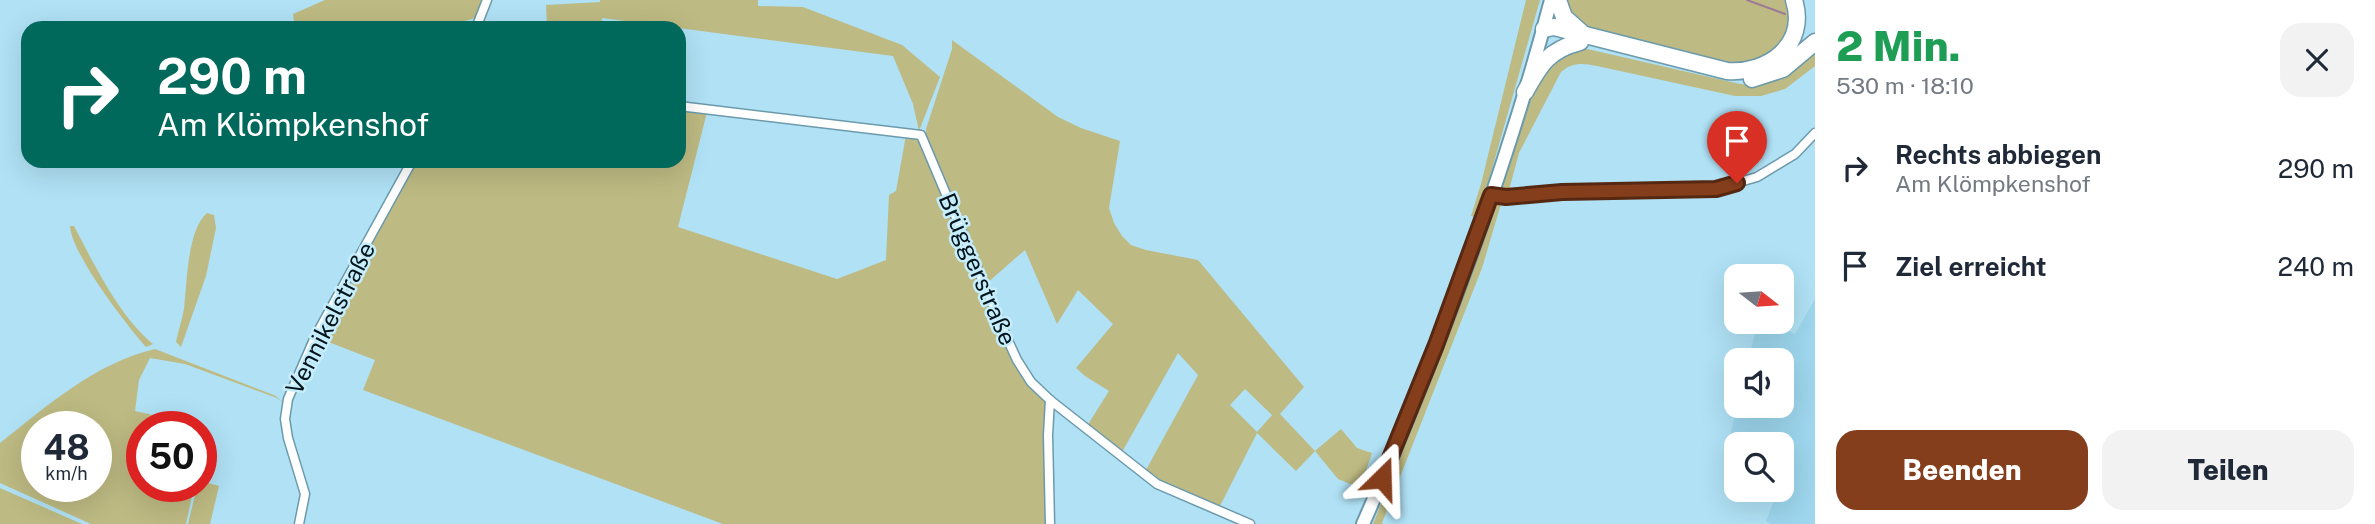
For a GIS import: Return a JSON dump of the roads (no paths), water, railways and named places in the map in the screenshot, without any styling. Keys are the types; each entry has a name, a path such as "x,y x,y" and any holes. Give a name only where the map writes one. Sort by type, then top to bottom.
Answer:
{"highway":[{"path":"1559,0 1564,17 1584,39 1727,71 1747,71 1776,58 1789,43 1797,16 1794,0"},
{"path":"1544,29 1554,27 1584,39 1726,76 1749,79 1783,69 1815,42"},
{"path":"1525,92 1546,58 1557,50 1584,39"}],"main road":[{"path":"1363,524 1436,345 1491,195 1525,92 1551,0"}],"street":[{"path":"479,21 487,0"},
{"name":"Brüggerstraße","path":"686,107 921,135 1017,360 1031,382 1157,484 1250,524"},
{"path":"1491,195 1506,197 1562,192 1716,189 1757,177 1795,154 1815,133"},
{"name":"Vennikelstraße","path":"299,524 305,494 288,438 285,419 288,399 315,337 408,168"},
{"path":"1050,400 1050,524"}],"waterway":[{"path":"1747,0 1785,14"}]}
